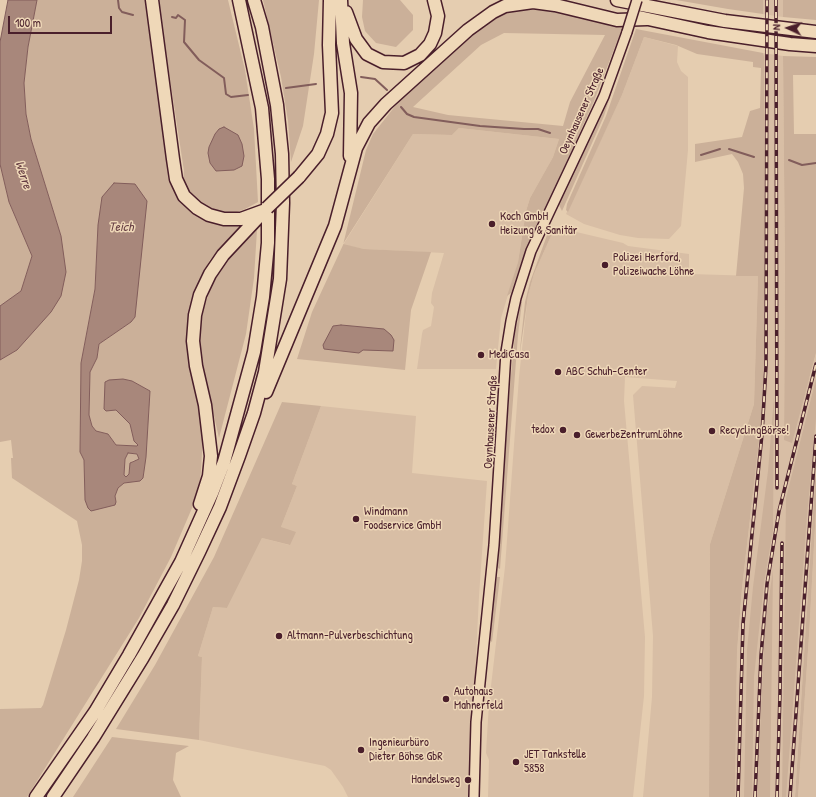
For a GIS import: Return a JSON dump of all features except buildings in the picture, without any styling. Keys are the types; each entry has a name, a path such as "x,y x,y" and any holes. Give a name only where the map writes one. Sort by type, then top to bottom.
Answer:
{"highway":[{"path":"152,0 176,179 184,196 197,208 209,215 224,219 253,219"},
{"path":"36,797 95,712 129,655 180,562 212,493 226,455 254,352 264,289 268,243 268,179 265,138 257,78 239,0"},
{"path":"53,797 97,732 173,605 220,507 254,413 267,358 280,279 282,238 282,154 277,105 262,27 254,0"},
{"path":"180,562 209,476 211,456 205,405 196,366 193,341 195,315 200,295 210,274 223,256 253,219 268,208 300,177 318,154 327,134 332,113 329,45 330,0"},
{"path":"341,0 343,43 351,94 351,145 348,181"},
{"path":"344,0 349,24 356,39 367,54 383,62 404,63 420,55 430,44 435,32 438,16 434,0"},
{"path":"570,0 647,19 716,33 790,44 816,46"},
{"path":"617,0 725,21 816,32"},
{"path":"239,456 335,226 356,148 369,123 412,80 468,30 493,12 505,6 515,3 533,2 555,5 617,20 647,19"}],"main road":[{"name":"Oeynhausener Straße","path":"474,797 476,716 494,545 506,352 511,321 516,298 531,251 604,96 637,0"}],"shaded area":[{"path":"37,0 147,0 168,168 179,192 198,216 221,222 243,223 210,260 200,278 190,312 197,391 203,433 198,494 171,557 139,618 27,797 0,797 0,709 41,708 43,705 66,630 79,580 82,561 82,545 77,521 12,478 11,458 13,458 11,440 0,442 0,360 17,350 61,236 31,139 26,114 24,83 28,47","holes":["98,225 131,322 99,344 97,358 90,372 89,415 92,426 96,431 108,434 116,445 137,446 139,445 130,424 116,410 106,410 109,380 132,381 150,391 143,478 124,483 118,488 115,496 116,502 85,500 84,460 80,452 81,363 95,289"]},
{"path":"158,0 228,0 245,70 254,129 258,202 245,209 234,213 225,213 206,208 189,196 183,182 184,171"},
{"path":"263,0 319,0 314,54 303,126 291,162 288,121 281,77"},
{"path":"363,0 400,0 413,15 413,30 396,47 376,43 365,31 362,17"},
{"path":"676,0 763,0 763,14 728,9"},
{"path":"763,0 783,0 783,17 763,14"},
{"path":"783,0 816,0 816,20 783,17"},
{"path":"530,7 623,26 594,101 521,263 511,293 507,296 518,262 526,211 530,198 553,157 559,139 459,128 452,135 413,134 343,243 366,150 373,134 400,100 468,35 498,14 515,9","holes":["504,33 605,35 570,102 563,126 448,115 413,107 481,45"]},
{"path":"636,29 763,53 764,57 764,397 742,588 737,652 735,797 709,797 710,544 754,404 758,276 736,276 744,188 743,174 738,162 732,154 695,162 695,144 742,137 750,111 760,108 761,68 753,67 753,62 697,54 676,45 644,37 622,95 568,212 566,210 567,204 606,116"},
{"path":"644,37 678,46 677,62 681,71 688,77 688,150 681,226 669,239 638,238 620,235 584,224 566,214 622,95"},
{"path":"763,53 783,56 785,276 784,440 811,374 816,353 816,466 795,797 735,797 737,652 742,588 764,397"},
{"path":"783,56 816,57 816,75 793,75 794,134 816,134 816,353 792,443 784,440 785,276"},
{"path":"619,68 604,116 562,211 558,203 599,116"},
{"path":"459,128 559,139 553,157 530,198 526,211 518,262 501,318 496,369 417,369 423,330 431,326 434,307 431,303 432,293 444,253 364,249 343,245 413,134 452,135"},
{"path":"0,164 9,202 32,256 21,291 0,306"},
{"path":"550,227 555,227 534,274 528,296 519,359 525,302 530,282"},
{"path":"555,227 623,243 628,246 689,254 689,274 758,276 754,404 710,544 709,797 643,797 652,697 653,636 633,395 642,386 675,388 677,381 625,377 624,401 645,637 644,696 633,797 488,797 489,760 486,753 489,703 505,567 519,377 525,321 528,296 534,274"},
{"path":"257,230 254,278 246,334 219,438 199,342 201,316 214,279 229,258"},
{"path":"343,244 364,249 431,252 411,310 405,370 297,359 312,312"},
{"path":"521,302 500,569 498,568 497,564 510,385 515,334"},
{"path":"816,379 816,418 807,516 786,797 782,797 786,498"},
{"path":"774,398 773,530 764,583 754,677 752,797 744,797 747,650 753,587 768,471"},
{"path":"282,402 321,406 292,484 297,486 281,527 296,532 290,545 262,538 227,608 213,607 198,656 202,657 199,740 116,729 155,665 214,557"},
{"path":"321,406 416,416 412,473 487,481 479,596 469,797 348,797 331,770 325,766 199,740 202,657 198,656 213,607 227,608 262,538 289,545 281,527 297,486 292,484"},
{"path":"128,453 137,454 139,459 132,461 129,474 126,477 124,476 125,459"},
{"path":"816,466 816,509 809,636 798,797 795,797"},
{"path":"816,509 816,797 798,797 809,636"},
{"path":"773,570 770,797 757,797 765,625"},
{"path":"497,577 500,577 492,642 488,639"},
{"path":"112,737 189,746 176,753 173,780 181,797 73,797"}],"water":[{"name":"Werre","path":"8,0 37,0 28,47 24,83 26,114 31,139 61,236 66,272 61,296 51,312 17,350 0,360 0,306 21,291 32,256 9,202 0,164 0,42"},
{"path":"224,127 238,135 242,144 244,156 242,166 234,170 216,171 210,163 208,153 209,147 215,134 219,129"},
{"name":"Teich","path":"114,183 135,184 147,201 135,317 131,322 99,344 97,358 90,372 89,415 92,426 96,431 108,434 116,445 137,446 138,445 134,441 130,424 116,410 106,411 104,409 105,382 109,380 123,379 132,381 150,391 146,457 143,478 140,481 124,483 118,488 115,496 115,505 91,511 85,500 84,460 80,452 81,363 95,289 98,225 102,197","holes":["128,453 137,454 139,459 130,463 129,474 126,477 124,475 125,459"]},
{"path":"341,325 384,329 394,340 393,351 363,350 359,353 324,349 323,345 333,326"}],"waterway":[{"path":"118,0 119,8 122,12 133,15"},
{"path":"172,17 176,18 178,15 185,20 184,42 199,60 224,78 226,94 231,97 248,95"},
{"path":"361,77 375,79 387,90"},
{"path":"286,88 316,84"},
{"path":"401,107 407,114 414,117 480,126 538,129 550,133"},
{"path":"701,155 720,149"},
{"path":"729,149 754,157"},
{"path":"789,160 802,165 816,163"}],"railway":[{"path":"738,797 743,624 762,434 766,366 767,0"},
{"path":"776,0 777,488"},
{"path":"755,797 761,656 767,584 779,511 816,364"},
{"path":"790,797 816,436"},
{"path":"777,797 782,543"}],"place":[{"name":"Koch GmbH Heizung & Sanitär","path":"492,224"},
{"name":"Polizei Herford, Polizeiwache Löhne","path":"605,265"},
{"name":"MediCasa","path":"481,355"},
{"name":"ABC Schuh-Center","path":"558,372"},
{"name":"tedox","path":"563,430"},
{"name":"RecyclingBörse!","path":"712,431"},
{"name":"GewerbeZentrumLöhne","path":"577,435"},
{"name":"Windmann Foodservice GmbH","path":"356,519"},
{"name":"Altmann-Pulverbeschichtung","path":"279,636"},
{"name":"Autohaus Mahnerfeld","path":"446,699"},
{"name":"Ingenieurbüro Dieter Böhse GbR","path":"361,750"},
{"name":"JET Tankstelle 5858","path":"516,762"},
{"name":"Handelsweg","path":"468,780"}]}
